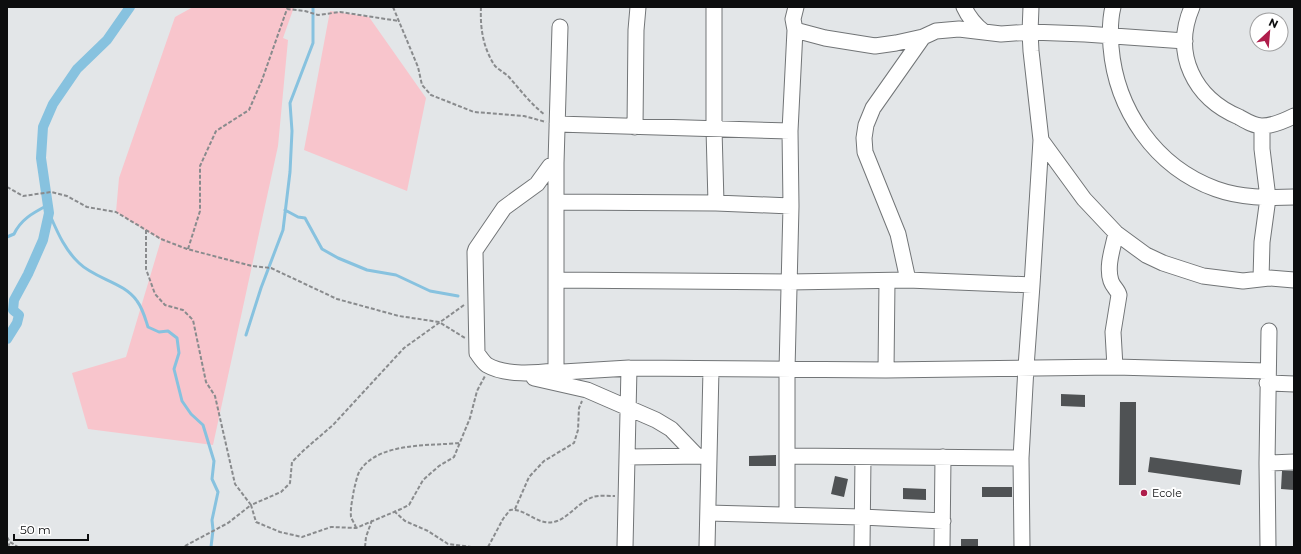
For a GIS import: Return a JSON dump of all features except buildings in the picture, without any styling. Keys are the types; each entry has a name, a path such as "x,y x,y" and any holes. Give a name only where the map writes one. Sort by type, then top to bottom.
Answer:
{"street":[{"path":"635,127 636,30 638,7"},
{"path":"714,7 714,129 716,203"},
{"path":"786,515 791,206 790,131 795,30 793,19 796,7"},
{"path":"964,7 975,25 984,32"},
{"path":"1022,547 1021,458 1040,140 1030,32 1031,7"},
{"path":"1114,7 1110,35 1112,63 1120,90 1131,116 1147,139 1162,155 1190,176 1215,188 1242,196 1268,198 1294,197"},
{"path":"1192,7 1187,18 1184,32 1185,41 1188,64 1194,79 1202,92 1227,112 1253,124 1262,126 1277,124 1294,116"},
{"path":"556,371 556,163 560,27"},
{"path":"795,30 825,38 875,46 923,37 936,30 947,29 1001,34 1030,32 1110,35 1185,41"},
{"path":"908,280 898,234 865,152 864,138 866,125 873,108 923,37"},
{"path":"557,124 790,131"},
{"path":"1261,279 1262,242 1268,198 1262,149 1262,126"},
{"path":"1040,140 1084,199 1116,233 1131,246 1146,255 1162,263 1203,276 1243,281 1277,278 1294,280"},
{"path":"556,163 550,166 537,184 504,208 476,249 476,353 483,362 507,374 536,378 587,390 656,420 671,429 703,456"},
{"path":"556,202 716,203 791,206"},
{"path":"1115,367 1113,332 1120,295 1118,290 1112,284 1108,273 1116,233"},
{"path":"556,280 789,282 908,280 1032,285"},
{"path":"886,370 887,281"},
{"path":"1268,547 1267,377 1269,330"},
{"path":"495,368 522,373 629,368 886,370 1115,367 1267,377 1294,384"},
{"path":"625,547 629,368"},
{"path":"707,547 708,513 703,456 711,369"},
{"path":"627,457 703,456"},
{"path":"787,456 1021,458"},
{"path":"862,547 863,457"},
{"path":"942,547 943,457"},
{"path":"1267,464 1294,462"},
{"path":"708,513 862,516 943,521"}],"path":[{"path":"393,7 418,68 422,85 431,95 474,112 524,116 557,124"},
{"path":"481,7 480,21 485,46 496,67 506,74 531,104 557,124"},
{"path":"188,249 200,211 200,166 216,131 249,110 262,80 287,9 305,11 318,15 340,12 399,21"},
{"path":"7,186 23,196 50,192 66,196 87,207 116,212 161,239 188,249 252,266 272,268 337,299 399,316 439,322 465,337 476,353"},
{"path":"146,230 146,269 155,294 165,305 183,310 193,320 206,382 215,396 235,484 251,505 256,522 280,532 302,537 331,527 356,528 409,505 423,480 439,466 454,457 470,418 477,391 495,368"},
{"path":"183,547 228,523 251,505 281,492 290,483 292,462 333,425 404,348 439,322 476,298"},
{"path":"515,510 529,477 544,461 574,443 578,430 579,408 587,390"},
{"path":"356,528 351,517 352,499 356,478 361,469 373,458 385,452 401,448 459,444"},
{"path":"488,547 503,518 510,510 515,510 543,523 557,521 594,497 626,496"},
{"path":"394,511 404,521 428,531 448,544 471,547"},
{"path":"366,547 366,537 372,520"},
{"path":"7,537 10,542 18,547"},
{"path":"8,547 10,542"}],"shaded area":[{"path":"193,7 294,7 283,38 288,40 278,146 213,445 88,429 72,373 126,357 161,240 116,212 119,178 175,17"},
{"path":"330,11 369,17 426,98 407,191 304,150"}],"waterway":[{"path":"7,339 17,323 19,315 13,310 14,300 28,274 43,240 49,213 41,158 43,127 53,104 77,69 107,40 130,7"},
{"path":"246,335 261,288 283,230 290,172 292,131 290,103 313,43 313,7"},
{"path":"7,237 14,234 24,220 48,205"},
{"path":"285,210 298,217 305,218 322,249 338,258 367,270 396,275 430,291 458,296"},
{"path":"49,213 65,246 79,263 93,273 125,289 141,307 148,327 159,332 168,331 177,338 179,353 174,369 182,401 191,414 203,425 214,461 212,479 218,492 212,520 213,530 211,547"}],"place":[{"name":"Ecole","path":"1144,493"}]}
